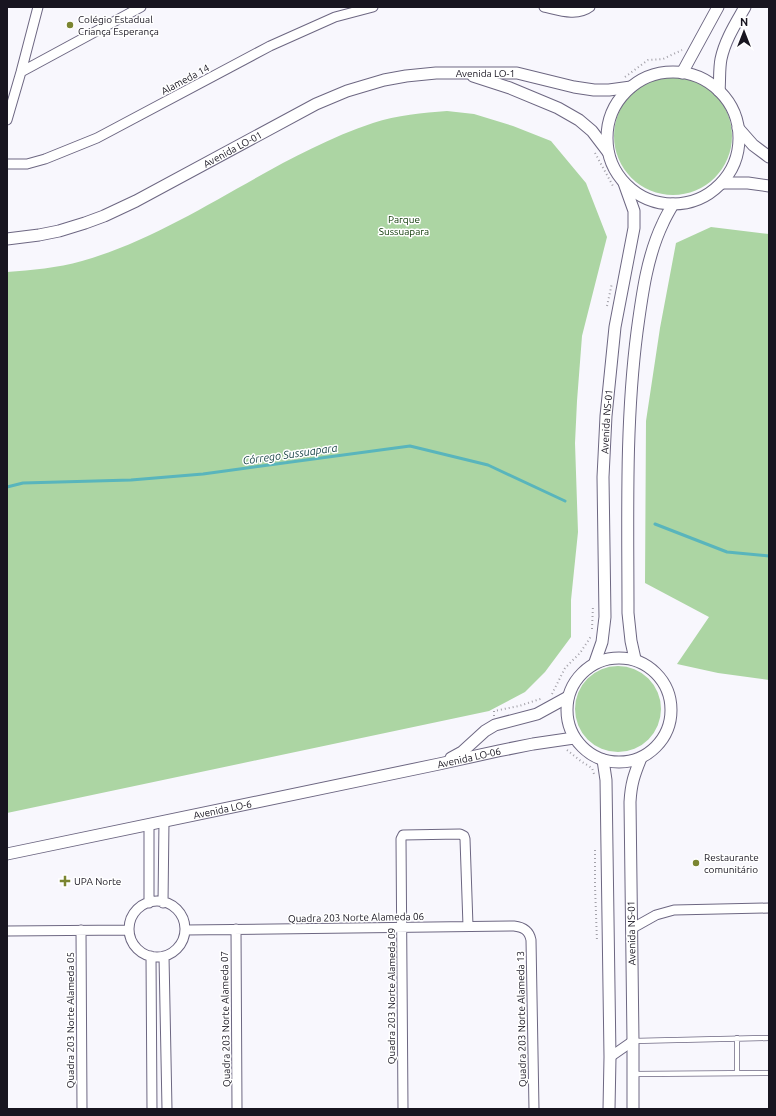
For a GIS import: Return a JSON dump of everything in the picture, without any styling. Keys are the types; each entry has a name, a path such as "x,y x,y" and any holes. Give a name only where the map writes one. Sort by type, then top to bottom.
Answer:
{"street":[{"path":"7,120 38,7"},
{"path":"21,72 141,7"},
{"name":"Alameda 14","path":"7,164 27,164 45,159 97,138 276,43 335,17 373,7"},
{"path":"544,7 570,12 578,12 588,9"},
{"path":"682,73 718,7"},
{"path":"719,91 721,59 725,45 745,7"},
{"name":"Avenida LO-1","path":"461,72 517,73 574,87 594,90 609,90 631,87"},
{"name":"Avenida LO-1","path":"461,72 510,88 558,108 579,120 592,131 608,152"},
{"name":"Avenida LO-01","path":"7,239 59,231 104,216 136,201 324,100 347,91 401,77 461,72"},
{"path":"664,73 682,73 700,77 719,91 727,100 736,116 738,128 738,151 732,168 722,183 708,194 691,202 673,204 655,202 638,194 624,183 614,169 608,152 607,134 610,116 618,100 631,87 646,78 664,73"},
{"path":"738,128 753,145 769,157"},
{"name":"Avenida NS-01","path":"596,662 602,642 605,617 603,477 606,416 615,327 634,228 634,211 624,183"},
{"path":"722,183 748,183 769,186"},
{"path":"635,660 631,641 628,605 628,439 633,363 647,273 652,251 662,223 673,204"},
{"path":"611,658 635,660 651,667 663,680 671,696 672,713 668,730 659,745 651,752 640,758 632,761 617,762 603,760 587,751 574,738 567,718 568,698 575,680 596,662 611,658"},
{"name":"Avenida LO-06","path":"439,764 462,752 485,731 496,726 537,714 568,698"},
{"name":"Avenida LO-06","path":"439,764 505,749 574,738"},
{"name":"Avenida NS-01","path":"633,1109 630,802 631,785 640,758"},
{"path":"603,760 606,780 610,1057 609,1109"},
{"name":"Avenida LO-6","path":"7,854 439,764"},
{"path":"163,903 164,822"},
{"path":"149,824 149,903"},
{"name":"Quadra 203 Norte Alameda 09","path":"403,1109 401,839 403,835 462,834 465,840 468,926"},
{"path":"149,903 163,903 172,906 180,913 185,930 184,937 179,946 172,952 164,956 155,957 142,953 136,946 131,939 130,923 135,913 140,908 149,903"},
{"path":"631,929 656,915 674,910 769,908"},
{"name":"Quadra 203 Norte Alameda 06","path":"185,930 520,926 527,930"},
{"name":"Quadra 203 Norte Alameda 07","path":"236,929 237,1109"},
{"name":"Quadra 203 Norte Alameda 05","path":"81,930 82,1109"},
{"path":"7,931 130,930"},
{"name":"Quadra 203 Norte Alameda 13","path":"527,930 531,940 534,1109"},
{"path":"151,956 152,1109"},
{"path":"164,956 167,1109"},
{"path":"610,1057 633,1041"}],"lane":[{"path":"737,1038 738,1073"},
{"path":"633,1041 769,1038"},
{"path":"633,1074 769,1073"}],"path":[{"path":"618,78 625,77 648,60 663,60 682,51 685,45"},
{"path":"594,153 615,190"},
{"path":"606,312 613,278"},
{"path":"552,695 565,668 580,653 592,636 594,600"},
{"path":"496,726 494,710 519,706 545,697"},
{"path":"565,749 592,768 594,775"},
{"path":"596,846 595,886 597,948"}],"green space":[{"path":"673,77 695,82 706,87 722,103 727,114 732,136 727,158 722,169 706,185 695,190 673,195 651,190 640,185 624,169 619,158 614,136 619,114 624,103 640,87 651,82"},
{"name":"Parque Sussuapara","path":"447,111 474,114 513,126 551,141 586,183 607,237 582,336 575,443 578,532 571,600 571,637 545,672 525,692 489,711 7,813 7,272 73,263 120,248 157,232 335,137 391,118"},
{"path":"711,227 769,234 769,680 718,673 677,664 709,617 645,583 646,421 660,328 676,243"},
{"path":"610,666 626,666 635,669 649,678 658,692 661,701 661,717 658,726 649,740 635,749 626,752 610,752 594,745 587,740 582,733 575,717 575,701 582,685 587,678 594,673"}],"waterway":[{"name":"Córrego Sussuapara","path":"7,487 23,483 131,480 203,474 410,446 488,465 565,501"},
{"name":"Córrego Sussuapara","path":"655,524 727,552 769,556"}],"place":[{"name":"Colégio Estadual Criança Esperança","path":"70,25"},
{"name":"Restaurante comunitário","path":"696,863"},
{"name":"UPA Norte","path":"65,881"}]}
